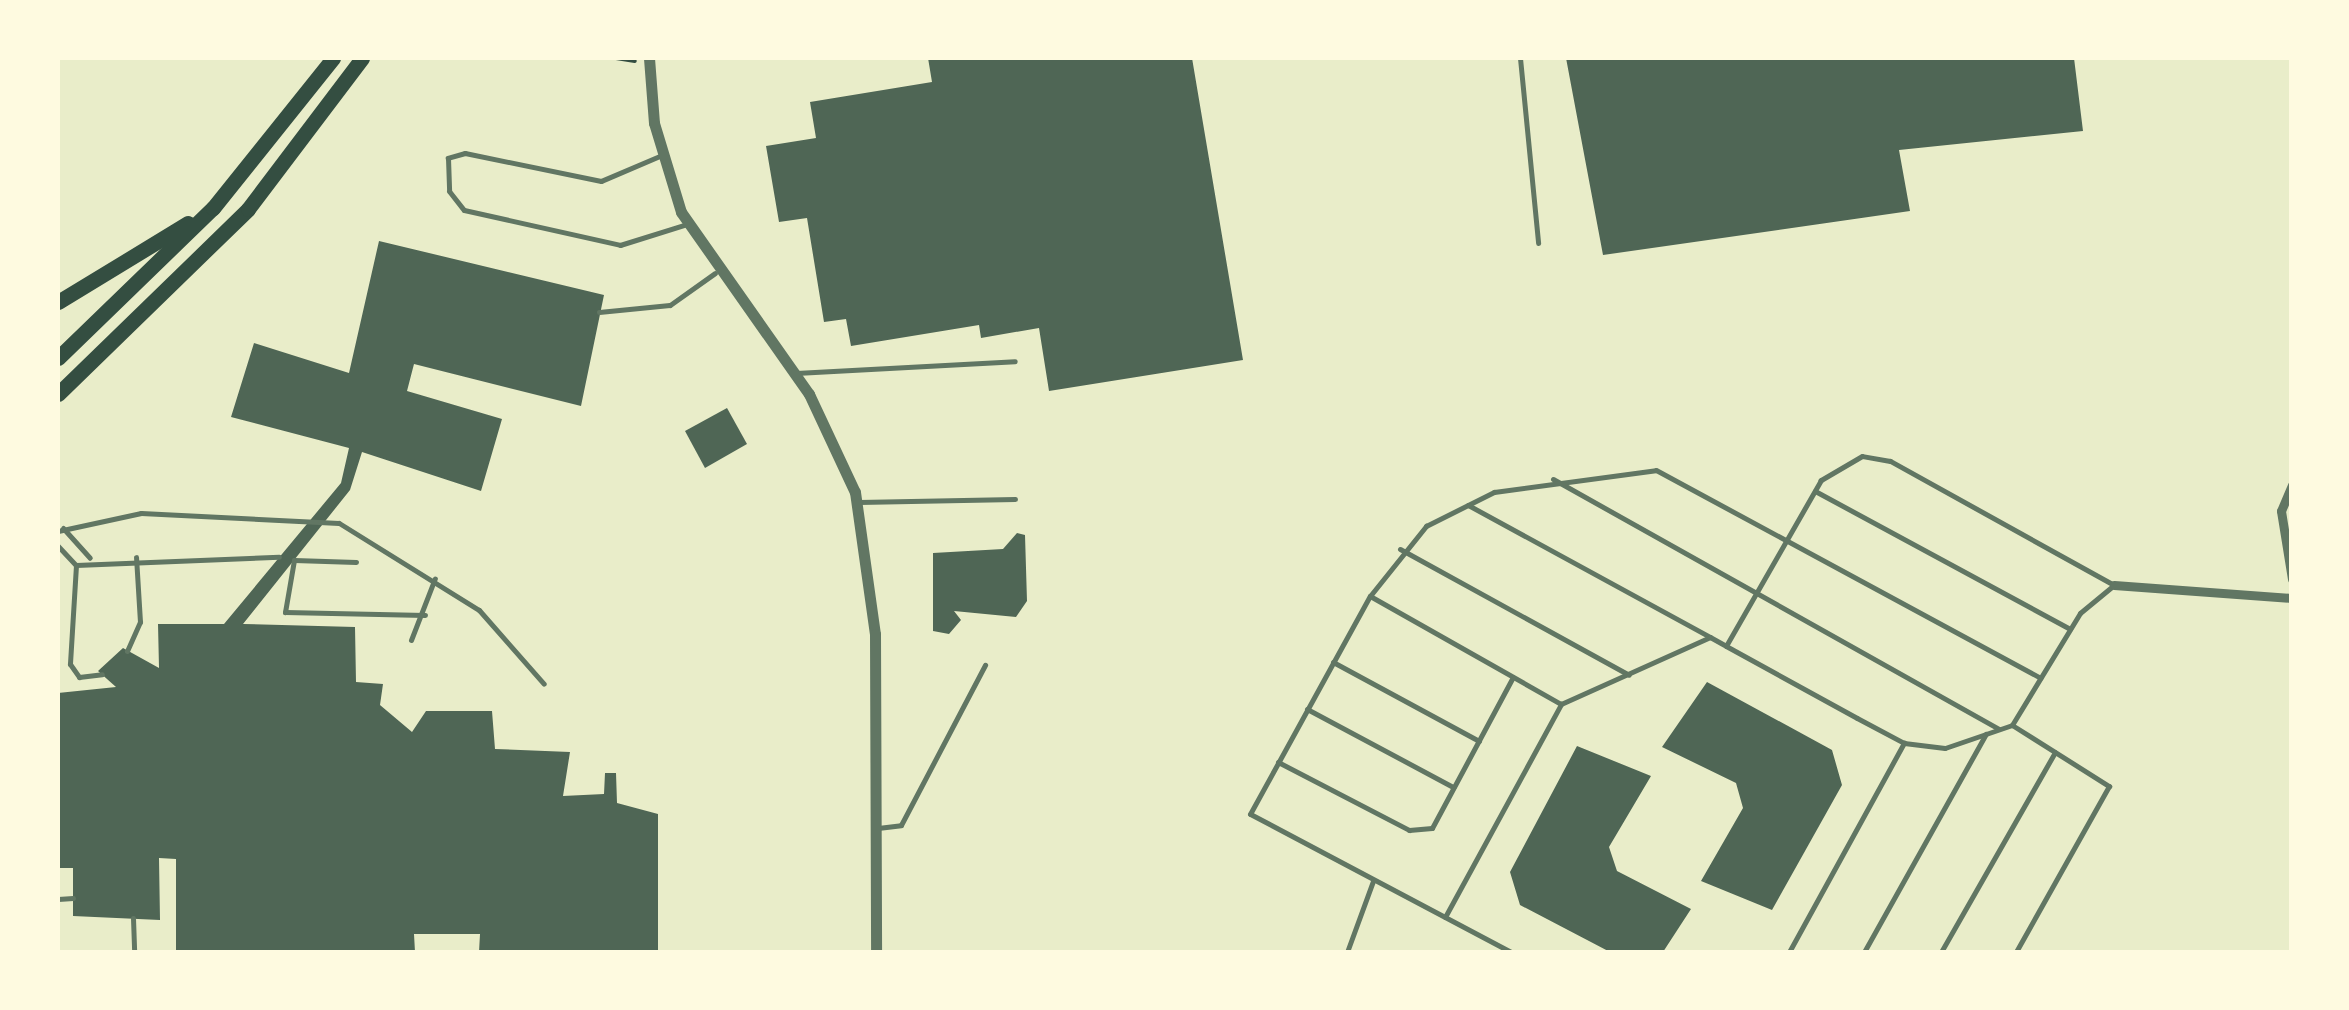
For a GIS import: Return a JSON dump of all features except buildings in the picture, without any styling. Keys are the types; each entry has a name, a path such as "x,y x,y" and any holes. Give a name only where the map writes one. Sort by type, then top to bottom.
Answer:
{"main road":[{"path":"58,358 213,208 311,92 333,58"},
{"path":"58,394 248,209 333,104 362,58"},
{"path":"58,302 213,208"}],"street":[{"path":"649,59 663,154 687,224 715,273 793,374 856,502 875,634 876,952"},
{"path":"2292,485 2281,511 2292,579"},
{"path":"2114,585 2292,598"}],"lane":[{"path":"1520,58 1538,243"},
{"path":"663,154 601,181 464,153 448,158 448,191 464,210 620,246 687,224"},
{"path":"599,312 670,305 715,273"},
{"path":"793,374 1014,360"},
{"path":"1468,505 1904,744 1945,748 2012,725 2070,629 2114,585 1890,460 1842,462 1815,491 1726,646"},
{"path":"1511,952 1250,814 1400,549 1468,505 1552,479 1656,470 1788,538 2040,678"},
{"path":"1552,479 1999,730"},
{"path":"1815,491 2070,629"},
{"path":"856,502 1016,499"},
{"path":"60,530 220,511 340,523 434,578 479,610 544,684"},
{"path":"60,530 90,558"},
{"path":"58,546 76,565 70,664 79,677 102,674"},
{"path":"1400,549 1629,675"},
{"path":"127,651 140,622 136,556"},
{"path":"76,565 90,558 136,556 279,557"},
{"path":"356,562 294,560 285,612 424,615"},
{"path":"410,640 424,615 434,578"},
{"path":"1370,596 1561,704"},
{"path":"1445,918 1561,704 1710,637"},
{"path":"1333,662 1478,741"},
{"path":"878,828 901,825 916,803 985,666"},
{"path":"1278,762 1409,830 1432,828 1513,678"},
{"path":"1307,709 1454,787"},
{"path":"2012,725 2108,786 2016,952"},
{"path":"1864,952 1986,734"},
{"path":"1791,952 1904,744"},
{"path":"1941,952 2055,752"},
{"path":"1347,952 1373,880"},
{"path":"58,899 73,898"},
{"path":"134,918 134,952"}]}
